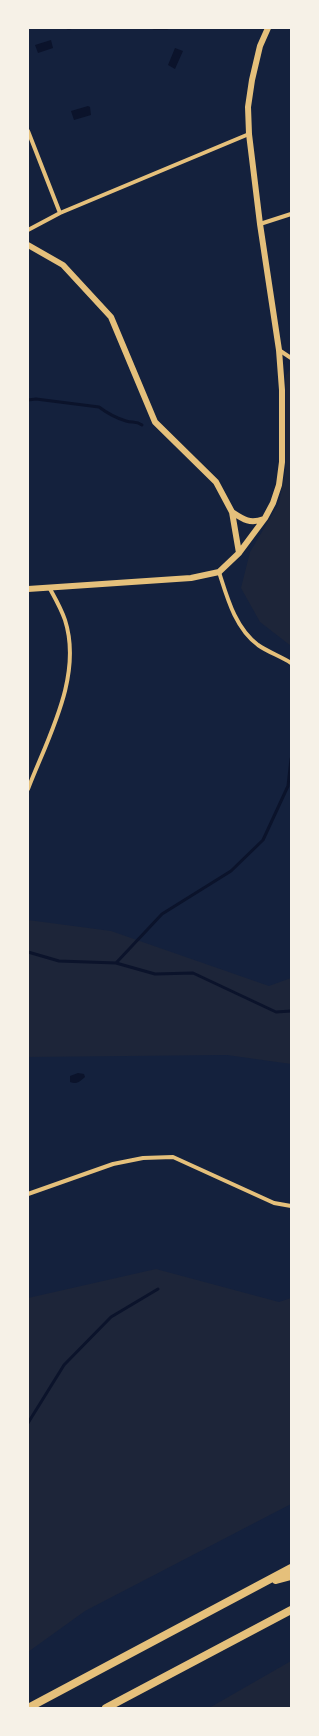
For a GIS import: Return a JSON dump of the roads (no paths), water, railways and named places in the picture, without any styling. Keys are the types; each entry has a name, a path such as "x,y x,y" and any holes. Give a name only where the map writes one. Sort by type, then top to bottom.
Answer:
{"highway":[{"path":"28,1708 291,1568"},
{"path":"259,1585 291,1576"},
{"path":"106,1708 291,1610"}],"street":[{"path":"28,589 191,578 219,572 239,553 266,518 279,485 282,462 282,390 279,350 260,224 249,134 248,107 252,80 260,46 268,28"},
{"path":"28,131 60,213"},
{"path":"28,230 60,213 249,134"},
{"path":"260,224 291,214"},
{"path":"28,245 63,265 111,317 155,422 216,482 232,512 239,553"},
{"path":"279,350 291,358"},
{"path":"232,512 246,522 256,522 266,518"},
{"path":"219,572 231,606 239,623 248,635 258,644 291,662"},
{"path":"28,789 65,693 70,667 69,636 65,620 49,587"},
{"path":"28,1194 113,1164 142,1158 173,1157 274,1203 291,1206"}],"waterway":[{"path":"154,28 167,28"},
{"path":"28,400 36,399 99,407 126,421 142,425"},
{"path":"116,963 162,914 231,871 263,840 288,786 291,759"},
{"path":"28,952 59,961 116,963 155,974 193,973 276,1012 291,1011"},
{"path":"28,1423 64,1365 111,1317 158,1289"}]}
